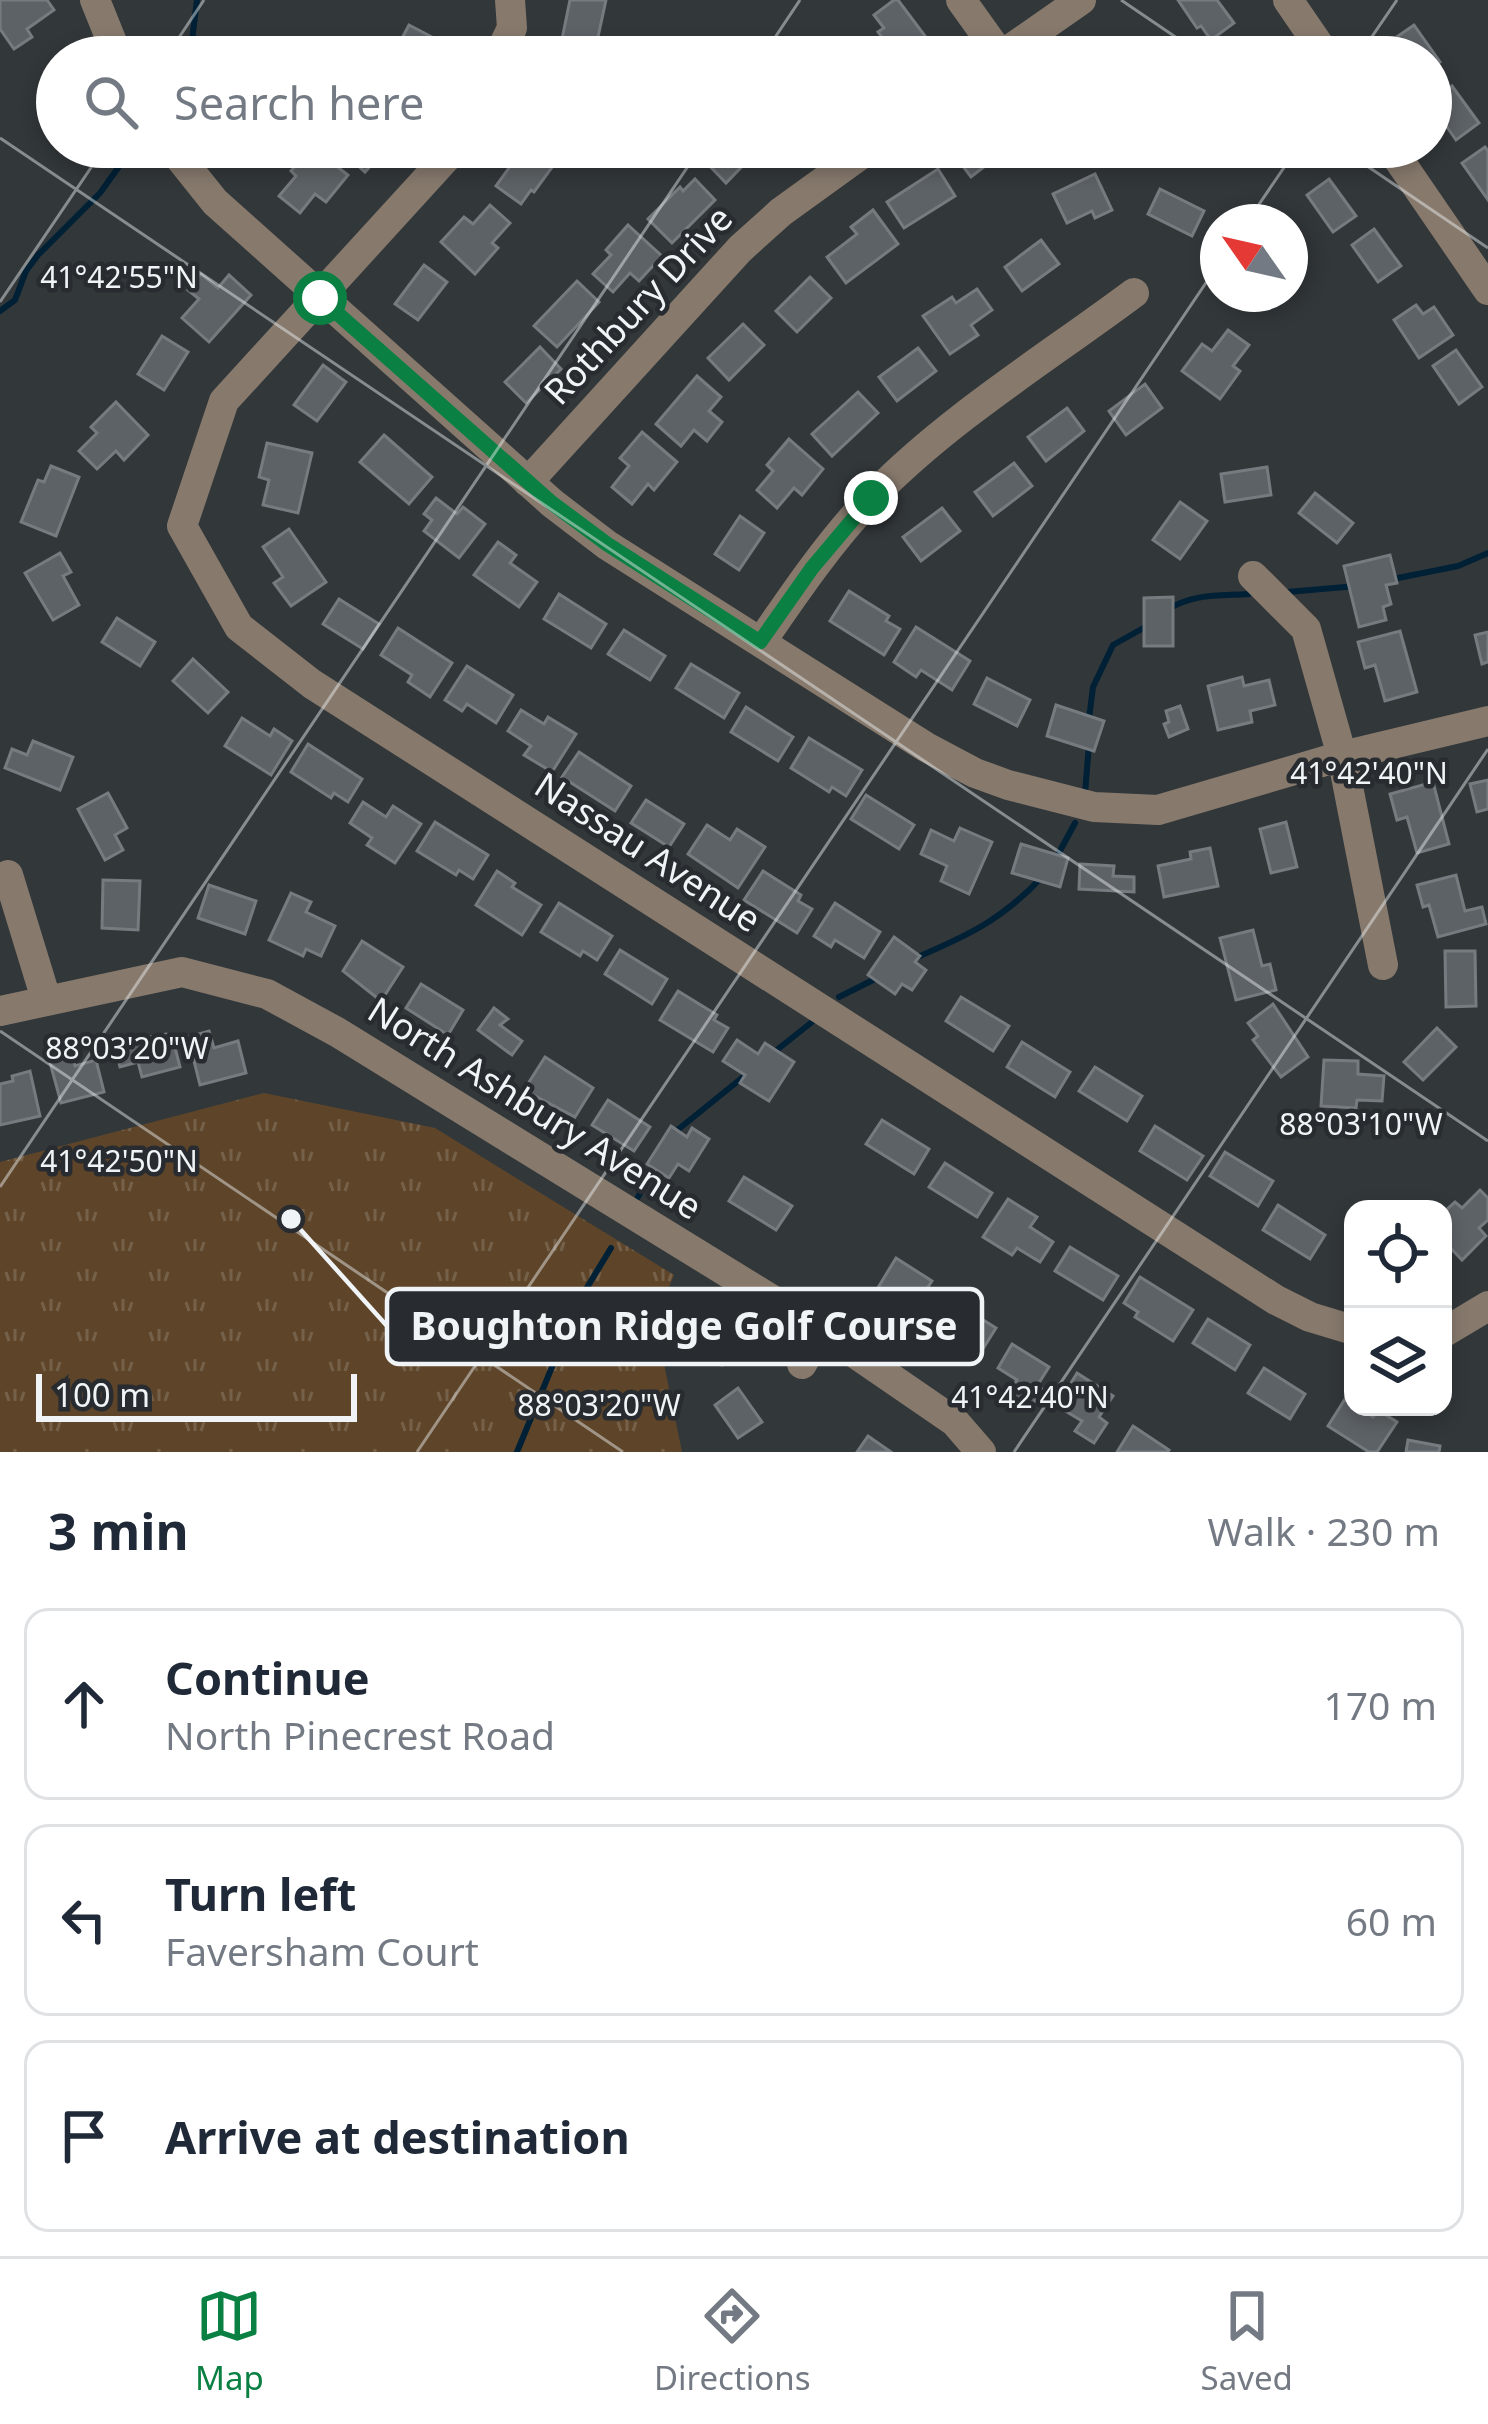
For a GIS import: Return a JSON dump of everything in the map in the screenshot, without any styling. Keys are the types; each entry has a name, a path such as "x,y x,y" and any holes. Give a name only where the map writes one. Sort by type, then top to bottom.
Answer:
{"street":[{"path":"95,0 110,36"},
{"path":"508,36 510,0"},
{"path":"961,0 986,36"},
{"path":"1029,36 1081,0"},
{"path":"1288,0 1313,36"},
{"path":"188,168 215,202 320,298 527,482 607,544 926,747 975,773 1094,807 1158,810 1342,756 1488,721"},
{"name":"Nassau Avenue","path":"437,168 224,401 182,526 239,627 312,684 1276,1300 1344,1327"},
{"name":"Rothbury Drive","path":"527,482 740,250 781,212 842,168"},
{"path":"1404,168 1488,290"},
{"path":"760,642 812,568 893,476 929,444 1134,293"},
{"path":"1253,575 1306,629 1342,756 1383,965"},
{"path":"8,874 46,999"},
{"name":"North Ashbury Avenue","path":"0,1011 182,972 267,994 337,1032 821,1330 955,1422 981,1452"},
{"path":"1452,1328 1488,1306"},
{"path":"802,1364 821,1330"}],"green space":[{"path":"264,1093 435,1128 674,1275 655,1320 682,1452 0,1452 0,1162"}],"building":[{"path":"0,0 47,0 54,10 27,29 32,37 14,49 0,29"},
{"path":"570,0 606,0 598,36 563,36"},
{"path":"898,0 925,36 881,36 878,32 884,28 874,15"},
{"path":"1178,0 1217,0 1234,23 1216,36 1197,28"},
{"path":"409,25 430,36 403,36"},
{"path":"1414,25 1422,36 1398,36"},
{"path":"1452,86 1479,123 1456,140 1452,134"},
{"path":"1485,147 1488,151 1488,200 1462,163"},
{"path":"339,168 348,175 326,202 315,194 300,213 279,196 296,176 291,171"},
{"path":"509,168 552,168 521,204 496,186"},
{"path":"712,168 741,168 726,183"},
{"path":"938,169 955,196 904,228 887,202"},
{"path":"1095,174 1112,210 1095,218 1092,211 1067,223 1053,194"},
{"path":"695,179 715,200 672,243 648,219 680,187 683,191"},
{"path":"1329,179 1356,216 1333,232 1307,195"},
{"path":"1160,189 1200,209 1200,219 1192,236 1148,214"},
{"path":"490,205 510,223 492,243 498,248 475,274 441,242 464,217 473,224"},
{"path":"873,210 898,244 846,283 827,257 857,234 851,227"},
{"path":"628,225 662,256 639,281 630,273 613,292 593,274 611,255 606,250"},
{"path":"1374,229 1401,266 1378,282 1352,245"},
{"path":"1041,240 1059,264 1022,291 1005,267"},
{"path":"424,265 447,282 418,320 395,304"},
{"path":"201,274 218,288 229,275 251,295 209,342 182,318 199,299 188,290"},
{"path":"810,277 831,298 797,332 776,311"},
{"path":"577,281 599,302 557,347 534,326"},
{"path":"977,289 992,310 971,325 978,335 950,354 923,316 952,297 956,303"},
{"path":"1416,305 1423,314 1434,307 1453,335 1419,358 1394,320"},
{"path":"743,324 764,345 729,380 708,358"},
{"path":"1228,330 1249,345 1233,366 1240,371 1220,399 1182,371 1202,344 1212,351"},
{"path":"162,336 188,352 164,390 138,374"},
{"path":"540,347 561,369 526,403 505,382"},
{"path":"918,348 936,371 897,401 879,377"},
{"path":"1456,350 1482,387 1459,404 1433,366"},
{"path":"323,365 346,382 317,421 294,405"},
{"path":"697,376 721,397 709,411 722,422 707,441 694,430 681,446 656,424"},
{"path":"1145,384 1162,408 1126,435 1109,411"},
{"path":"858,392 878,413 832,456 812,434"},
{"path":"116,402 148,435 124,460 116,451 97,469 79,451 97,433 91,427"},
{"path":"1067,408 1084,431 1046,461 1028,437"},
{"path":"642,432 677,462 654,490 648,484 632,504 612,487 629,466 620,458"},
{"path":"384,435 432,477 409,504 360,462"},
{"path":"789,439 823,469 802,495 794,488 777,508 757,490 773,471 767,465"},
{"path":"267,443 312,453 298,513 263,505 269,480 259,477"},
{"path":"1014,463 1032,486 993,516 975,492"},
{"path":"51,466 79,477 56,536 21,522 38,480 44,482"},
{"path":"1267,467 1271,495 1225,502 1221,474"},
{"path":"1315,493 1353,523 1337,543 1299,513"},
{"path":"436,498 457,514 463,507 485,524 459,558 424,531 432,520 424,514"},
{"path":"1180,502 1207,521 1180,559 1153,540"},
{"path":"942,508 960,531 921,561 903,537"},
{"path":"740,516 764,533 739,570 715,554"},
{"path":"289,529 326,582 291,606 274,583 283,577 263,547"},
{"path":"498,542 516,555 510,563 537,582 519,607 474,575"},
{"path":"60,553 71,572 63,576 79,605 53,620 25,573"},
{"path":"1390,555 1397,583 1386,585 1391,604 1383,607 1386,620 1359,627 1344,566"},
{"path":"849,591 889,616 886,621 900,629 884,655 830,621"},
{"path":"559,594 606,624 591,648 544,619"},
{"path":"1173,597 1173,646 1144,646 1144,598"},
{"path":"339,599 379,624 363,649 323,624"},
{"path":"117,618 155,642 140,666 102,642"},
{"path":"916,627 970,661 952,690 921,670 916,677 894,662"},
{"path":"398,628 452,663 430,697 408,682 412,675 381,655"},
{"path":"624,630 665,656 650,680 608,654"},
{"path":"1400,631 1417,692 1385,701 1375,665 1365,668 1358,642"},
{"path":"1488,632 1488,662 1482,664 1475,635"},
{"path":"193,659 228,692 208,713 173,681"},
{"path":"691,664 739,693 724,718 676,688"},
{"path":"467,666 513,695 496,723 467,704 462,711 445,700"},
{"path":"1242,677 1244,686 1269,680 1275,705 1250,711 1252,722 1218,730 1208,686"},
{"path":"987,678 1030,700 1017,726 974,704"},
{"path":"1056,705 1104,721 1094,751 1047,736"},
{"path":"1180,706 1188,729 1169,737 1166,711"},
{"path":"746,707 793,737 778,761 731,732"},
{"path":"521,710 544,724 548,717 576,734 552,772 524,755 531,746 508,731"},
{"path":"242,718 270,736 274,729 292,741 271,775 225,746"},
{"path":"809,738 862,770 846,796 832,787 829,792 791,768"},
{"path":"33,741 73,757 60,790 5,768 12,749 27,755"},
{"path":"308,744 362,779 348,802 334,793 331,798 291,772"},
{"path":"579,752 631,786 615,811 562,777"},
{"path":"1488,780 1488,809 1477,812 1470,784"},
{"path":"1433,782 1449,844 1417,853 1407,817 1397,820 1390,794"},
{"path":"108,793 127,828 115,835 123,850 105,860 78,809"},
{"path":"866,795 914,825 899,849 851,819"},
{"path":"646,800 684,824 669,847 631,823"},
{"path":"363,802 386,817 393,806 421,824 395,863 367,845 372,838 350,823"},
{"path":"435,822 488,855 473,879 459,870 456,875 417,851"},
{"path":"1286,822 1297,867 1271,873 1260,829"},
{"path":"707,825 730,840 737,829 765,847 738,888 688,854"},
{"path":"960,828 992,842 969,894 941,881 947,866 921,854 931,830 954,841"},
{"path":"1021,844 1068,858 1060,887 1012,873"},
{"path":"1210,848 1218,886 1164,897 1158,866 1191,859 1190,852"},
{"path":"1080,864 1114,866 1113,876 1134,877 1134,892 1079,889"},
{"path":"497,871 541,905 522,935 476,905"},
{"path":"763,871 801,895 798,901 812,909 797,933 744,900"},
{"path":"1456,875 1465,911 1482,907 1486,924 1438,937 1429,905 1423,907 1417,885"},
{"path":"103,880 140,881 138,930 102,928"},
{"path":"209,885 256,901 245,934 198,918"},
{"path":"291,893 311,902 306,912 335,926 321,956 306,949 303,956 269,940"},
{"path":"559,903 612,936 597,960 583,951 580,956 541,932"},
{"path":"835,903 880,932 864,958 835,940 831,947 814,936"},
{"path":"1253,930 1262,966 1270,964 1276,990 1236,1000 1220,938"},
{"path":"894,937 920,956 915,962 926,970 912,990 902,984 895,994 868,975"},
{"path":"362,941 403,967 381,1001 343,971"},
{"path":"620,950 667,979 652,1004 605,974"},
{"path":"1445,951 1475,951 1476,1006 1446,1007"},
{"path":"421,984 463,1010 448,1035 406,1008"},
{"path":"678,991 717,1015 714,1020 728,1028 713,1052 660,1020"},
{"path":"961,997 1009,1026 993,1051 946,1021"},
{"path":"1273,1004 1308,1057 1281,1077 1253,1040 1258,1036 1248,1023"},
{"path":"494,1008 508,1019 500,1025 522,1041 512,1055 478,1030"},
{"path":"1437,1028 1456,1047 1423,1080 1404,1062"},
{"path":"209,1031 214,1048 238,1041 246,1073 200,1085 188,1037"},
{"path":"172,1036 180,1067 142,1077 138,1062 120,1067 114,1044"},
{"path":"737,1040 758,1054 765,1043 794,1062 769,1101 740,1083 745,1075 723,1061"},
{"path":"1022,1042 1070,1072 1055,1097 1007,1067"},
{"path":"70,1049 75,1066 96,1060 104,1092 61,1103 48,1055"},
{"path":"545,1057 593,1088 575,1117 524,1090"},
{"path":"1324,1060 1358,1061 1358,1074 1384,1076 1382,1101 1357,1100 1356,1108 1321,1106"},
{"path":"1095,1067 1142,1096 1127,1121 1079,1091"},
{"path":"30,1071 40,1116 0,1125 0,1084"},
{"path":"608,1100 650,1127 634,1151 592,1125"},
{"path":"882,1120 929,1149 914,1174 866,1144"},
{"path":"671,1126 687,1137 692,1128 709,1139 689,1171 678,1164 669,1178 647,1164"},
{"path":"1155,1126 1203,1156 1187,1180 1140,1151"},
{"path":"1225,1152 1273,1181 1258,1206 1210,1176"},
{"path":"945,1163 992,1193 977,1217 929,1187"},
{"path":"744,1177 792,1206 776,1230 729,1201"},
{"path":"1480,1190 1488,1198 1488,1220 1479,1228 1486,1236 1462,1260 1452,1249 1452,1205 1462,1208"},
{"path":"1008,1199 1037,1217 1030,1227 1053,1242 1040,1262 1017,1248 1012,1255 983,1237"},
{"path":"1278,1205 1325,1235 1310,1259 1263,1230"},
{"path":"1070,1247 1118,1276 1103,1300 1055,1271"},
{"path":"896,1258 932,1281 918,1302 926,1308 913,1328 894,1316 901,1307 876,1291"},
{"path":"1140,1277 1193,1310 1173,1341 1135,1317 1138,1312 1124,1303"},
{"path":"948,1298 996,1328 981,1352 933,1323"},
{"path":"700,1316 731,1323 722,1365 691,1359"},
{"path":"1208,1319 1250,1345 1235,1370 1193,1343"},
{"path":"1012,1344 1049,1367 1030,1409 1007,1395 1017,1380 998,1368"},
{"path":"1264,1368 1305,1394 1290,1419 1248,1393"},
{"path":"1077,1373 1113,1396 1099,1417 1107,1423 1094,1443 1075,1431 1082,1421 1057,1406"},
{"path":"738,1388 762,1422 738,1438 715,1405"},
{"path":"1344,1401 1344,1416 1388,1416 1397,1422 1377,1452 1369,1452 1328,1426"},
{"path":"1133,1426 1169,1450 1168,1452 1117,1452"},
{"path":"868,1436 891,1452 857,1452"},
{"path":"1408,1440 1440,1446 1439,1452 1406,1452"}],"waterway":[{"path":"193,36 197,0"},
{"path":"0,311 15,300 38,255 100,193 118,168"},
{"path":"1388,580 1458,566 1488,553"},
{"path":"1287,592 1357,586"},
{"path":"1167,610 1197,598 1249,594"},
{"path":"1089,719 1093,687 1113,645 1147,626"},
{"path":"1085,794 1089,744"},
{"path":"1054,862 1075,823"},
{"path":"913,959 983,926 1042,877"},
{"path":"839,997 881,976"},
{"path":"773,1053 812,1022"},
{"path":"675,1132 748,1073"},
{"path":"638,1197 657,1164"},
{"path":"517,1452 580,1299 611,1248"}],"place":[{"name":"Boughton Ridge Golf Course","path":"291,1219"}],"route":[{"path":"320,298 552,503 760,642 812,568 871,498"}]}
